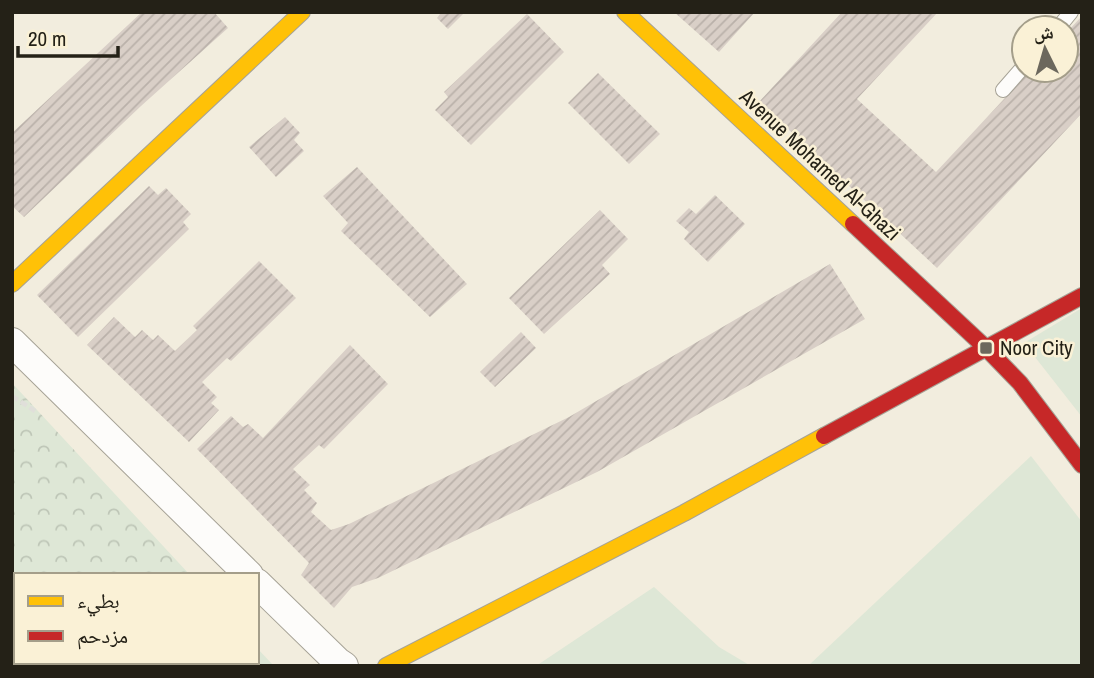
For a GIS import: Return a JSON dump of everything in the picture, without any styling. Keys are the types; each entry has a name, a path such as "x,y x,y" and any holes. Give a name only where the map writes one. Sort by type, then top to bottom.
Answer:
{"street":[{"path":"18,267 302,12"},
{"name":"Avenue Mohamed Al-Ghazi","path":"631,14 986,348 1020,383 1082,465"},
{"path":"386,666 684,513 1082,296"},
{"path":"12,342 247,573"},
{"path":"259,585 344,666"}],"lane":[{"path":"1003,90 1010,82"}],"green space":[{"path":"1082,308 1082,417 1024,343"},
{"path":"12,383 188,573 14,573 14,664 259,664 259,650 274,666 12,666"},
{"path":"1031,456 1082,522 1082,666 808,666"},
{"path":"654,587 719,647 751,666 536,666"}],"building":[{"path":"142,12 214,12 228,28 24,217 12,206 12,133"},
{"path":"438,12 465,12 448,29 437,18 440,14"},
{"path":"674,12 755,12 719,52"},
{"path":"842,12 938,12 857,99 936,172 1018,84 1080,84 1082,16 1082,113 937,268 759,102"},
{"path":"527,14 564,52 471,145 435,110 448,97 444,92"},
{"path":"598,73 660,134 629,164 568,103"},
{"path":"285,117 300,133 294,140 304,151 276,177 249,147"},
{"path":"357,167 467,284 430,317 341,231 348,223 323,196"},
{"path":"149,186 158,195 166,188 191,214 183,222 189,229 78,337 37,295"},
{"path":"715,195 745,224 708,262 684,239 689,232 676,221 689,208 696,214"},
{"path":"600,210 628,239 602,265 610,274 544,334 509,298"},
{"path":"259,261 296,298 231,361 227,358 202,382 217,397 211,403 219,410 189,442 87,345 114,317 135,337 142,330 153,340 158,335 175,351 197,330 193,326"},
{"path":"830,264 865,319 597,472 378,578 352,587 334,608 301,575 309,563 197,449 231,416 243,427 248,424 263,438 350,345 388,384 324,449 319,445 293,469 310,485 304,490 317,503 311,512 331,530 349,524 569,417"},
{"path":"521,332 536,348 495,387 480,372"}],"traffic: slow":[{"path":"12,284 302,12"},
{"path":"625,12 853,224"},
{"path":"386,666 684,513 824,436"}],"traffic: jam":[{"path":"853,224 1020,383 1082,465"},
{"path":"824,436 1082,296"}],"place":[{"name":"Noor City","path":"986,348"}]}
